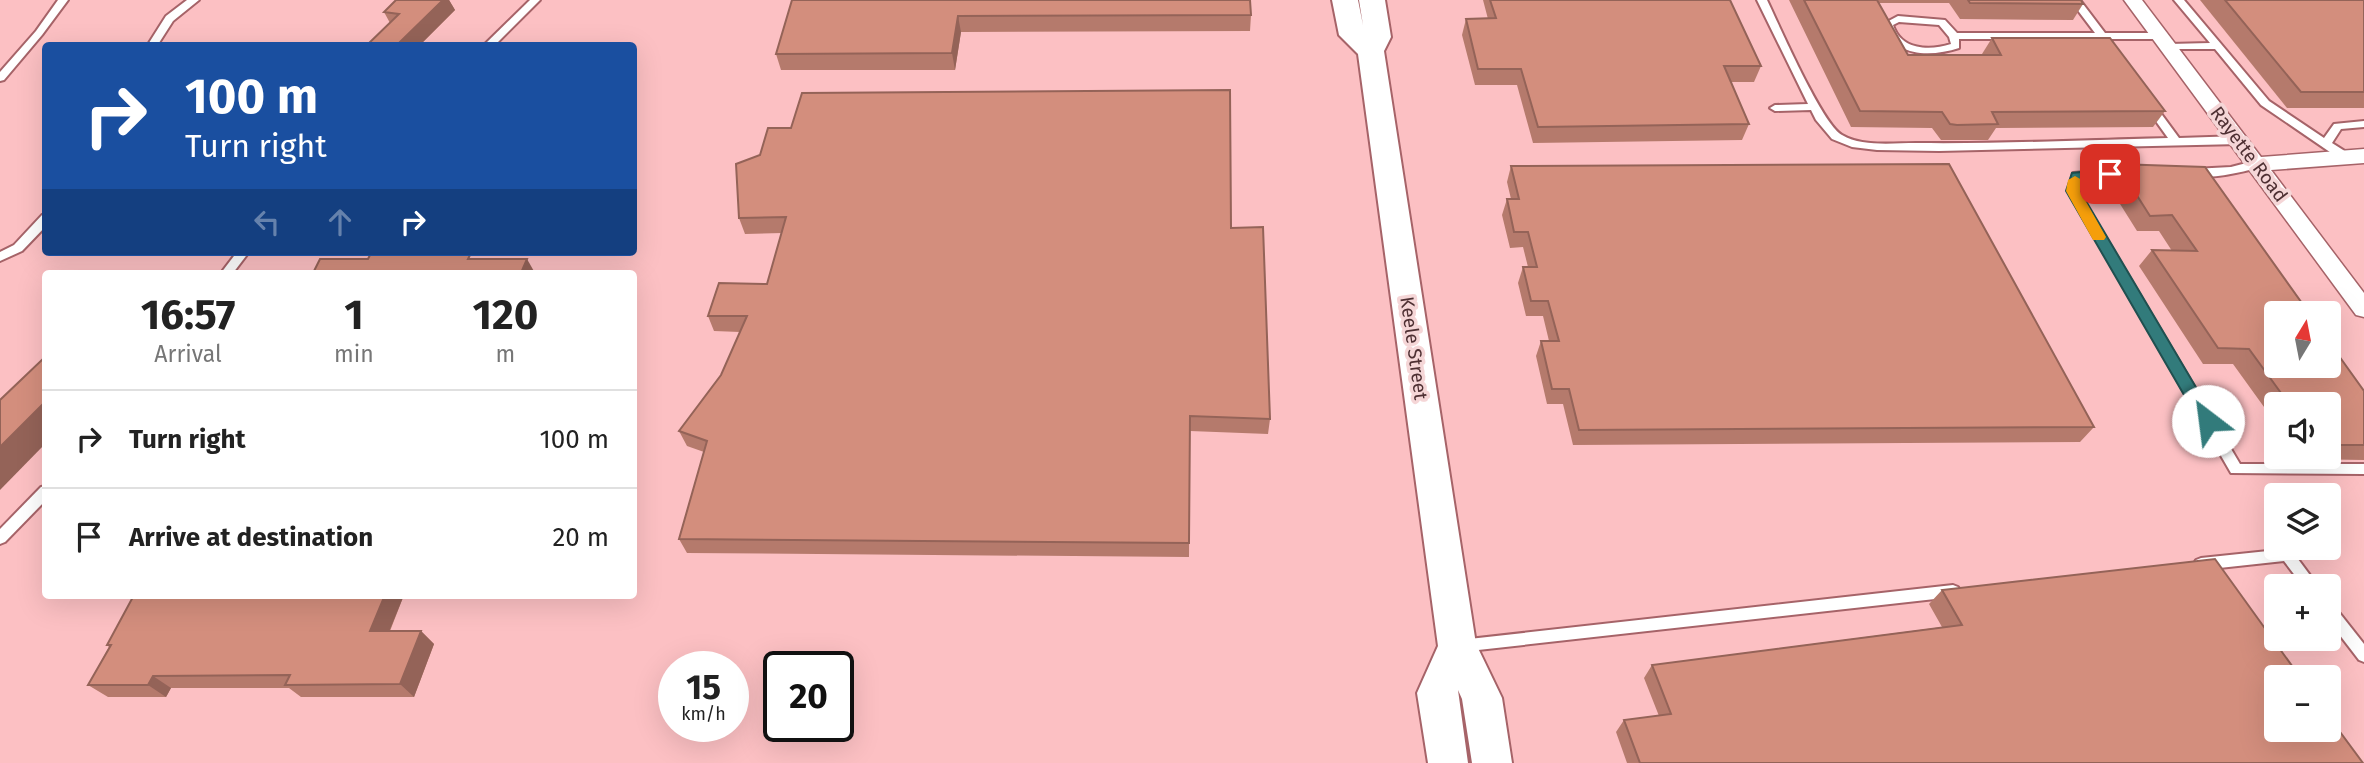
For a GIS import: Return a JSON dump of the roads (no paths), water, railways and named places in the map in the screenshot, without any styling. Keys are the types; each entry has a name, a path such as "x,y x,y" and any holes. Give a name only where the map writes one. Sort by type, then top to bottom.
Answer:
{"main road":[{"path":"1345,0 1352,35 1371,51"},
{"name":"Keele Street","path":"1373,0 1378,37 1371,51 1457,646 1482,698 1492,763"},
{"path":"1448,763 1437,694 1457,646"}],"street":[{"name":"Rayette Road","path":"2133,0 2364,309"},
{"path":"2258,164 2356,157"}],"lane":[{"path":"0,78 64,0"},
{"path":"154,42 163,25 180,6 194,0"},
{"path":"492,42 535,0"},
{"path":"1762,0 1827,130 1852,143 1877,146 2240,140"},
{"path":"2075,0 2109,46"},
{"path":"2179,0 2265,103 2326,144 2356,157"},
{"path":"1898,19 1935,20 1947,26 1954,36 1956,46 1950,48 1914,49 1896,42 1888,24 1898,19"},
{"path":"1954,36 2101,36 2216,46"},
{"path":"2146,99 2176,142"},
{"path":"1775,108 1814,107"},
{"path":"2326,144 2339,126 2364,124"},
{"path":"2176,173 2231,171 2258,164"},
{"path":"2136,173 2084,174 2077,176 2073,191 2236,469 2364,469"},
{"path":"2195,173 2203,184"},
{"path":"0,257 18,248 42,222"},
{"path":"229,270 240,256"},
{"path":"0,538 42,495"},
{"path":"2190,565 2287,555 2302,574"},
{"path":"1457,646 1970,590"},
{"path":"2341,625 2364,655"}]}
